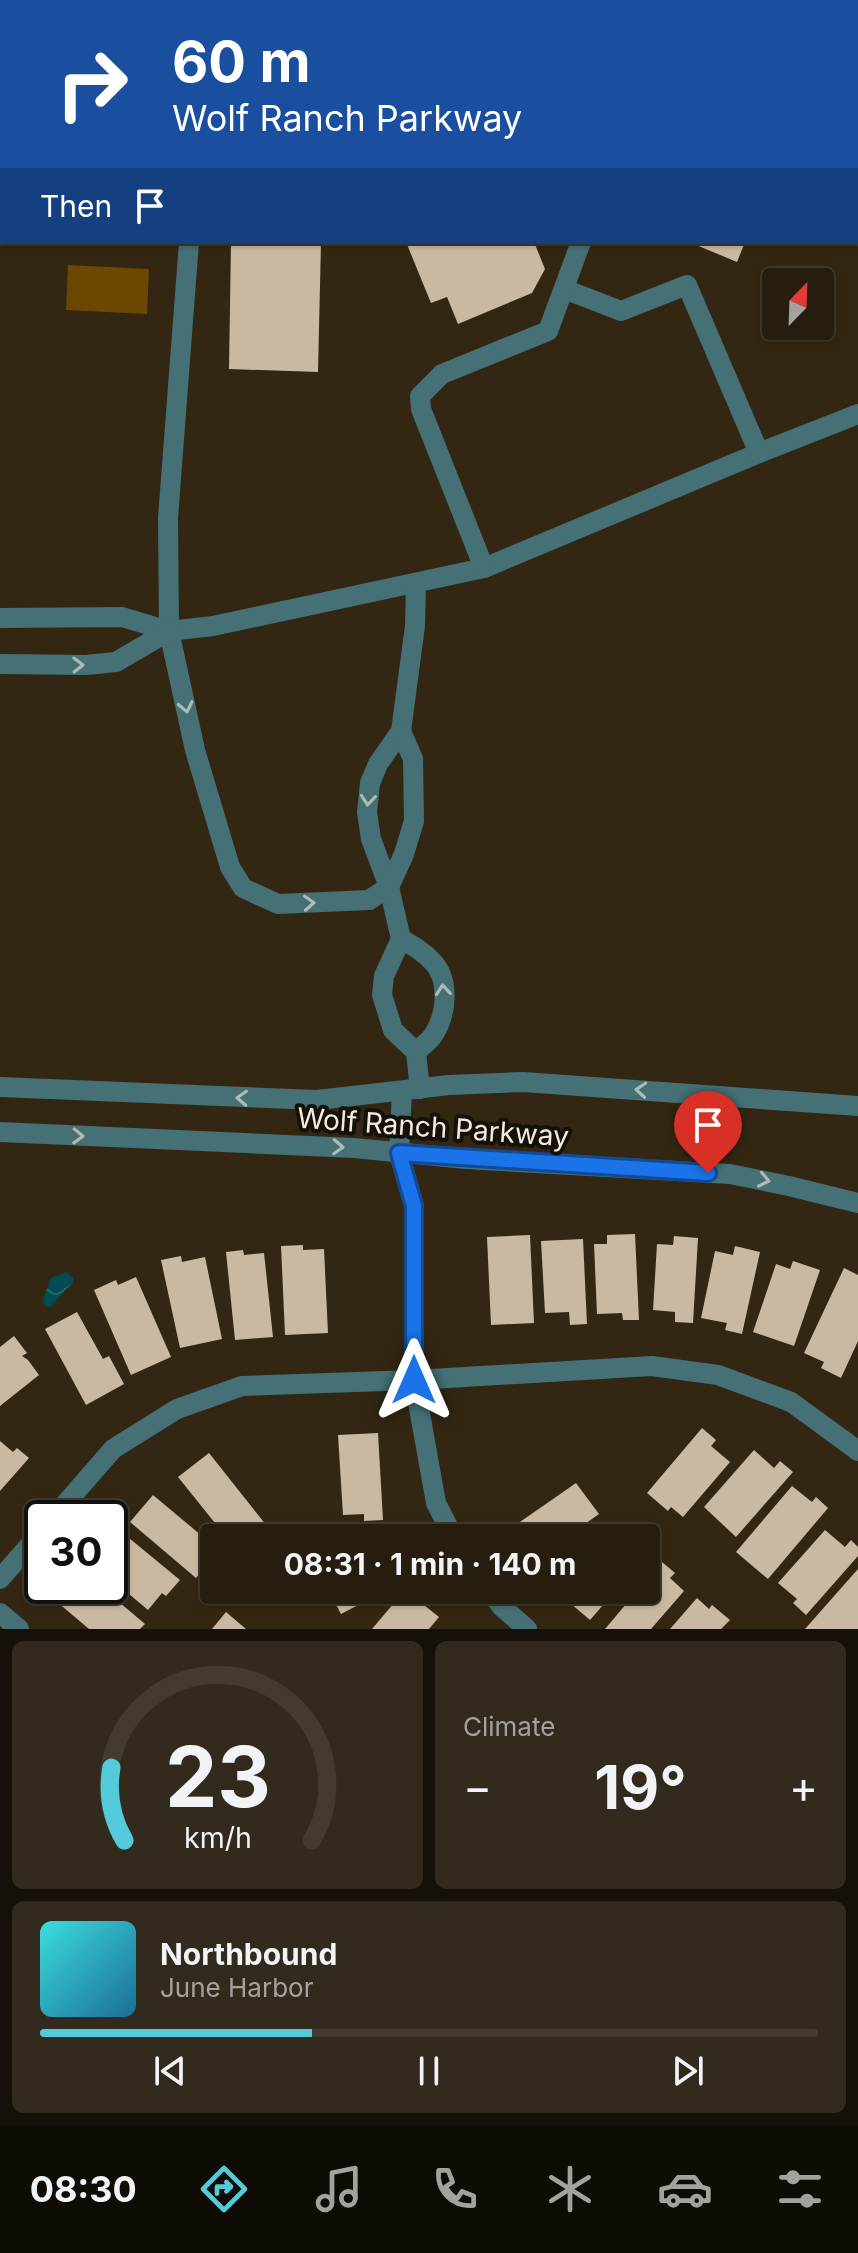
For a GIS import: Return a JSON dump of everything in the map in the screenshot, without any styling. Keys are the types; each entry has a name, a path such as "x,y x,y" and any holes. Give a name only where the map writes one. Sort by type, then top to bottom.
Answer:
{"street":[{"path":"189,244 168,518 169,631 195,750 230,867 243,888 278,904 369,900 389,887 414,821 413,759 401,731"},
{"path":"484,568 421,409 420,396 442,374 548,331 580,244"},
{"path":"564,289 621,311 687,285 759,453"},
{"path":"0,618 122,617 169,631 213,626 484,568 858,414"},
{"path":"416,583 415,626 401,731 378,764 370,783 367,812 371,839 389,887 401,939 384,976 382,995 393,1030 416,1052"},
{"path":"0,664 86,665 116,662 169,631"},
{"path":"401,939 435,963 443,987 442,1017 433,1036 416,1052 399,1153 414,1206 414,1380 436,1503 447,1524"},
{"name":"Wolf Ranch Parkway","path":"0,1087 279,1100 331,1099 488,1082 523,1082 858,1106"},
{"name":"Wolf Ranch Parkway","path":"0,1132 354,1148 730,1174 858,1203"},
{"path":"69,1500 113,1449 177,1409 242,1386 652,1366 718,1375 791,1402 858,1451"},
{"path":"0,1579 24,1552"},
{"path":"500,1604 527,1629"},
{"path":"0,1613 19,1629"}],"shaded area":[{"path":"68,265 149,269 147,314 66,310"}],"water":[{"path":"66,1272 74,1278 72,1285 51,1307 45,1306 43,1299 51,1278"}],"building":[{"path":"231,244 321,244 318,372 229,369"},
{"path":"407,244 535,244 545,269 532,293 458,324 447,297 431,303"},
{"path":"694,244 744,244 737,262"},
{"path":"635,1234 639,1320 623,1320 622,1313 597,1314 594,1244 607,1244 607,1235"},
{"path":"530,1235 534,1323 491,1325 487,1237"},
{"path":"674,1236 698,1238 693,1323 675,1322 675,1312 653,1310 657,1244 673,1245"},
{"path":"583,1239 587,1324 570,1325 569,1312 545,1313 541,1241"},
{"path":"303,1245 303,1250 324,1249 328,1333 285,1335 281,1246"},
{"path":"735,1246 760,1252 742,1334 725,1330 727,1323 701,1318 715,1251 733,1255"},
{"path":"243,1250 244,1255 264,1253 273,1337 235,1340 226,1252"},
{"path":"181,1256 182,1262 205,1257 222,1339 180,1348 161,1260"},
{"path":"793,1261 820,1270 794,1346 753,1332 776,1264 790,1269"},
{"path":"844,1268 858,1275 858,1341 841,1378 821,1368 824,1362 804,1353"},
{"path":"136,1277 171,1357 131,1375 94,1290 116,1280 118,1285"},
{"path":"77,1312 103,1359 109,1356 124,1384 86,1405 45,1329"},
{"path":"14,1336 27,1353 22,1356 39,1375 0,1406 0,1347"},
{"path":"702,1428 716,1440 711,1446 730,1462 683,1517 671,1507 668,1511 647,1493"},
{"path":"378,1433 383,1520 364,1521 364,1514 343,1515 338,1435"},
{"path":"0,1441 13,1452 17,1448 29,1458 0,1491"},
{"path":"754,1450 774,1468 780,1461 793,1472 736,1537 704,1507"},
{"path":"209,1453 265,1524 216,1524 178,1477"},
{"path":"576,1483 599,1514 585,1524 517,1524"},
{"path":"792,1486 812,1502 816,1497 828,1508 768,1579 736,1552"},
{"path":"153,1495 200,1534 200,1574 196,1578 130,1522"},
{"path":"825,1530 845,1547 851,1540 858,1547 858,1556 806,1615 793,1603 797,1599 778,1583"},
{"path":"128,1537 180,1580 166,1596 162,1593 148,1610 128,1593"},
{"path":"662,1562 675,1573 670,1578 684,1591 651,1629 605,1629 626,1604 660,1604"},
{"path":"858,1569 858,1629 805,1629"},
{"path":"697,1598 709,1609 712,1605 730,1620 721,1629 670,1629"},
{"path":"60,1604 121,1604 145,1624 140,1629 89,1629"},
{"path":"336,1604 360,1604 341,1614"},
{"path":"393,1604 423,1604 439,1617 429,1629 372,1629"},
{"path":"571,1604 604,1604 590,1620"},
{"path":"226,1612 246,1629 212,1629"}],"route":[{"path":"414,1380 414,1206 399,1153 708,1173"}]}
